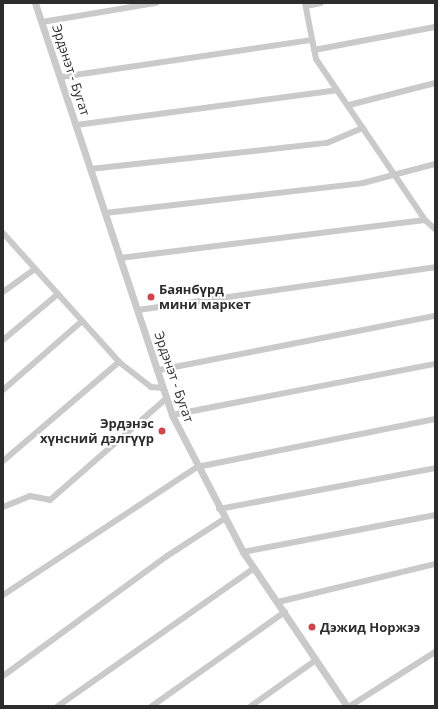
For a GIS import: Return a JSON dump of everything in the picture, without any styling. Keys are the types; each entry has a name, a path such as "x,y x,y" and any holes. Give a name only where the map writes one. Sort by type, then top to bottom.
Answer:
{"street":[{"name":"Эрдэнэт - Бугат","path":"35,3 159,370 172,415 197,467 243,552 348,706"},
{"path":"42,22 156,3"},
{"path":"321,3 306,5 316,59 349,105 362,128 425,220 435,229"},
{"path":"314,50 435,27"},
{"path":"61,77 312,40"},
{"path":"349,105 435,83"},
{"path":"76,125 337,90"},
{"path":"90,169 327,143 362,128"},
{"path":"105,213 363,183 435,164"},
{"path":"120,258 425,220"},
{"path":"3,233 119,362 151,387 163,388"},
{"path":"138,310 435,267"},
{"path":"3,292 35,269"},
{"path":"3,340 58,294"},
{"path":"159,370 435,316"},
{"path":"3,390 82,321"},
{"path":"3,461 119,362"},
{"path":"172,415 435,364"},
{"path":"5,505 30,496 50,500 167,398"},
{"path":"3,595 197,467 435,419"},
{"path":"219,509 435,468"},
{"path":"243,552 435,515"},
{"path":"3,676 167,556 224,518"},
{"path":"278,602 435,564"},
{"path":"58,706 254,568"},
{"path":"152,706 285,612"},
{"path":"348,706 435,652"},
{"path":"251,706 316,660"}],"place":[{"name":"Баянбүрд мини маркет","path":"151,297"},
{"name":"Эрдэнэс хүнсний дэлгүүр","path":"162,431"},
{"name":"Дэжид Норжээ","path":"312,627"}]}
